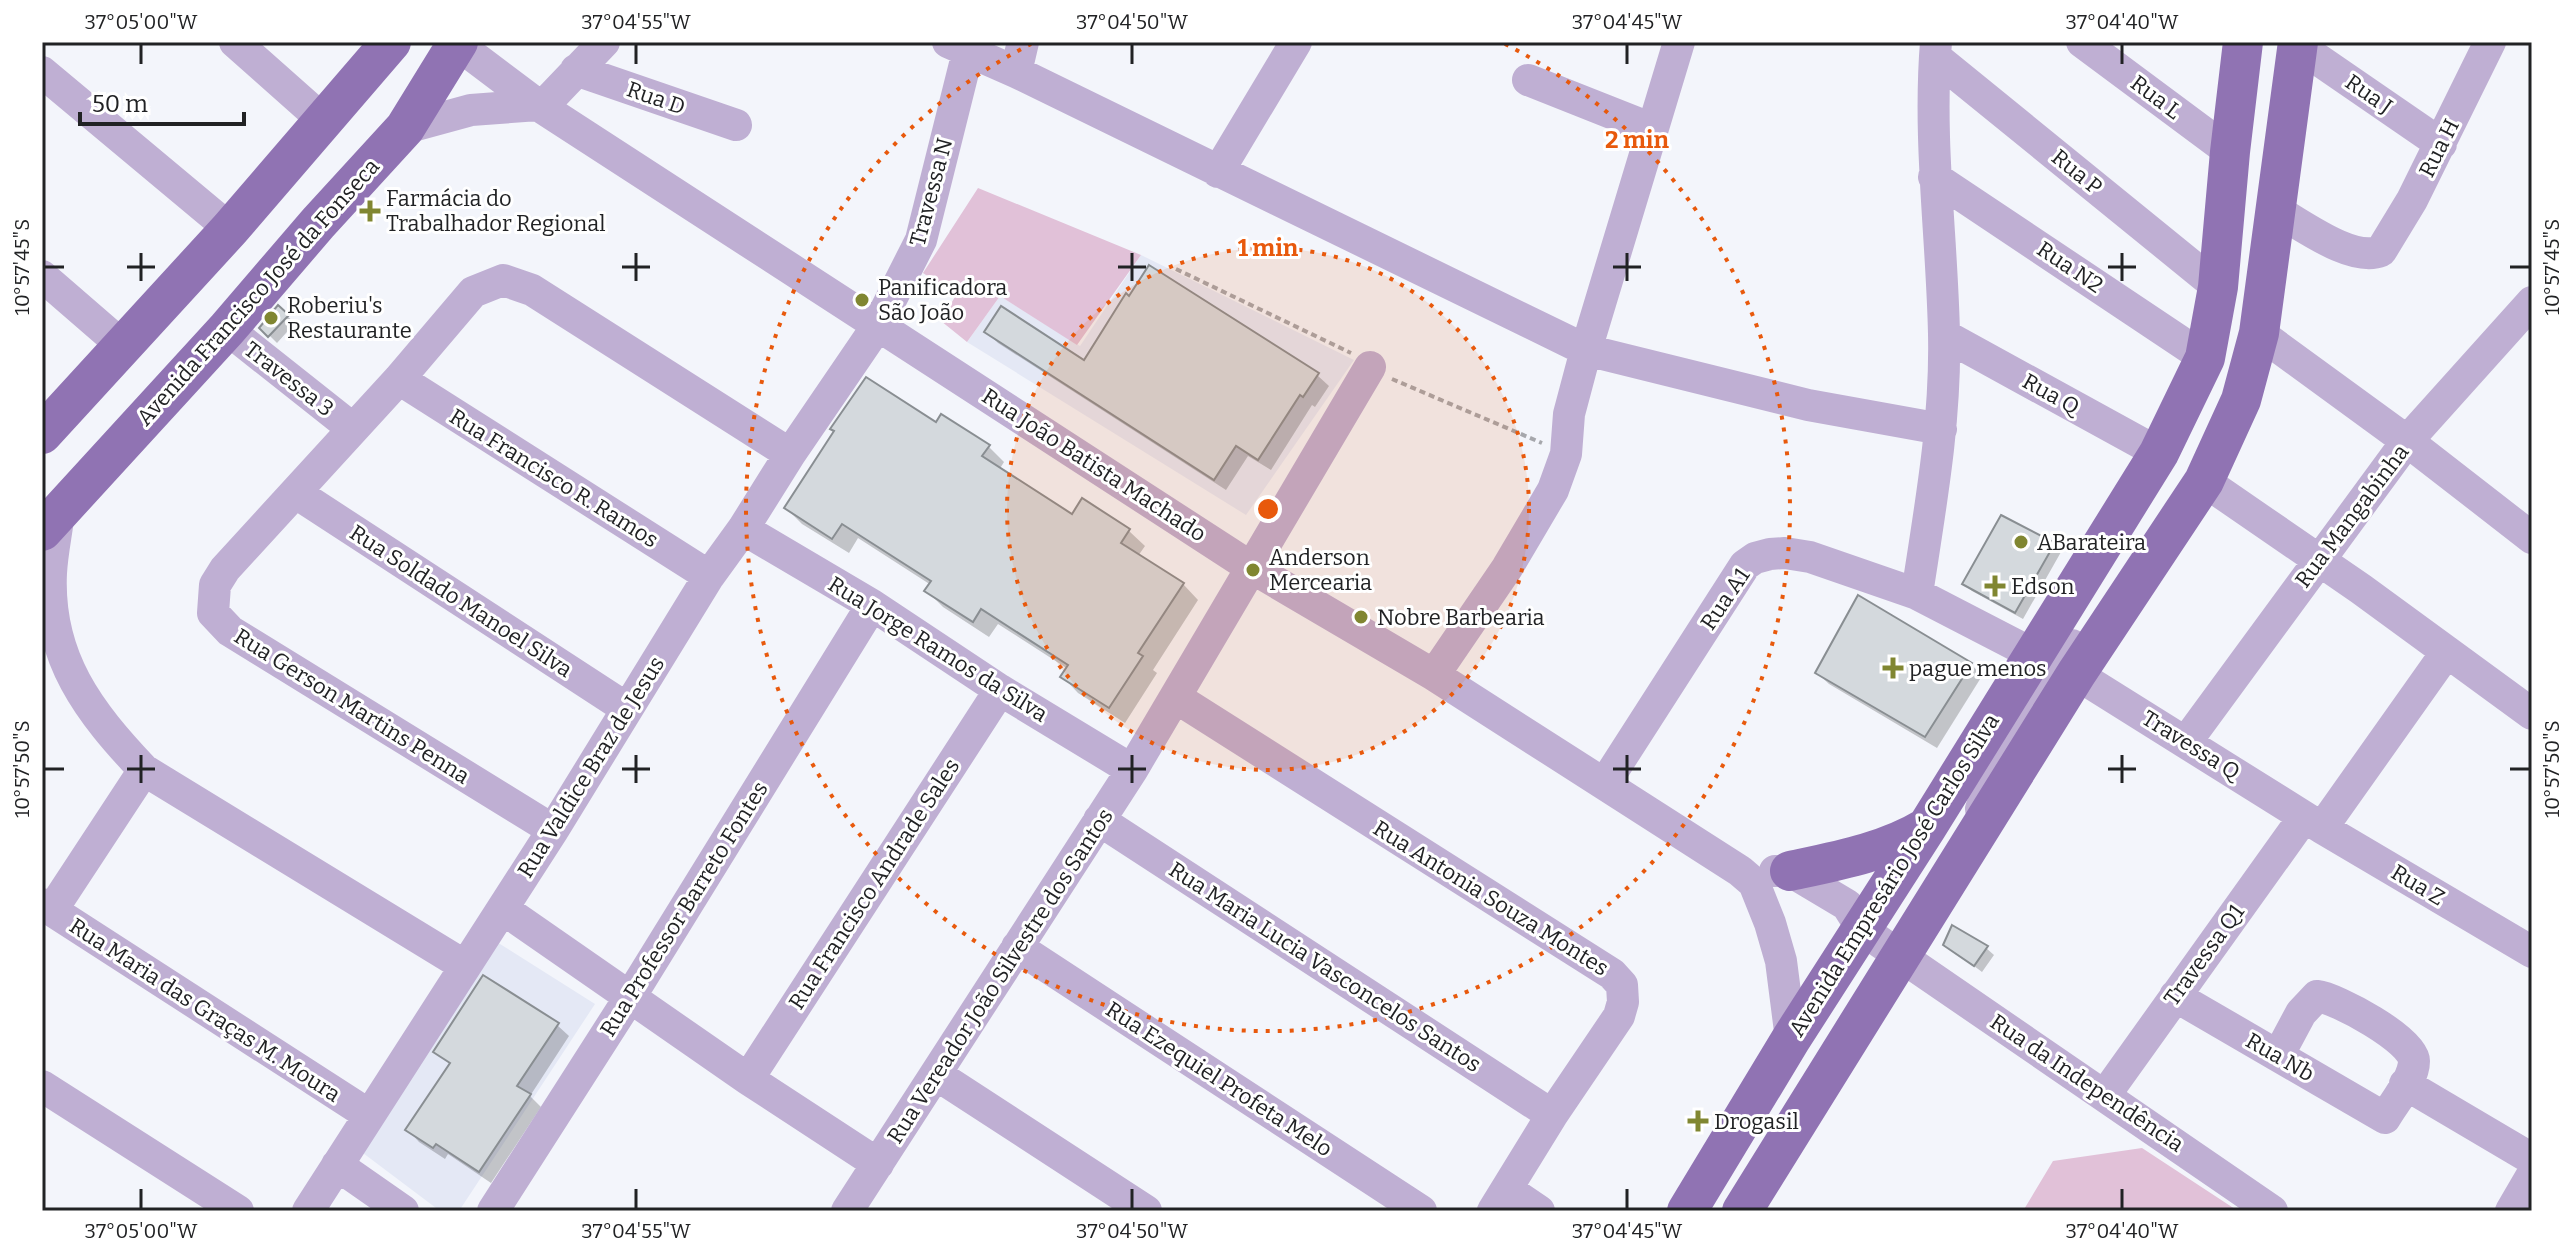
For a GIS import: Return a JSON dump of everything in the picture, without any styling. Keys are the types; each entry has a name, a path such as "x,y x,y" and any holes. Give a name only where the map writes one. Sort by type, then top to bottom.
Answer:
{"main road":[{"path":"42,434 230,229 391,42"},
{"name":"Avenida Empresário José Carlos Silva","path":"1687,1211 1791,1039 1927,827 2159,453 2205,358 2218,287 2243,42"},
{"name":"Avenida Francisco José da Fonseca","path":"51,521 405,128 458,43"},
{"path":"1742,1211 2076,674 2204,481 2241,400 2259,333 2298,43"},
{"path":"1762,875 1843,859 1905,840 1927,827"}],"street":[{"path":"235,42 324,121"},
{"path":"405,128 471,110 540,106 604,42"},
{"path":"1218,172 1295,42"},
{"path":"1434,675 1507,568 1553,490 1566,454 1569,414 1586,350 1679,42"},
{"name":"Rua L","path":"2082,42 2230,152"},
{"path":"2238,84 2253,42"},
{"name":"Rua H","path":"2274,209 2346,250 2372,255 2381,251 2412,200 2490,42"},
{"name":"Rua João Batista Machado","path":"458,43 540,106 1252,568 1762,875 1847,905 1862,929"},
{"name":"Rua J","path":"2298,43 2441,144"},
{"path":"958,47 1020,57 1218,172 1586,350 1808,405 1941,429"},
{"name":"Travessa N","path":"878,325 908,269 927,223 945,140 958,47"},
{"path":"1935,49 1934,177 1944,335 1941,429 1917,594 2033,654"},
{"name":"Rua P","path":"1935,49 2218,287"},
{"name":"Rua D","path":"576,70 736,125"},
{"path":"42,72 230,229"},
{"path":"1528,80 1652,129"},
{"name":"Rua N2","path":"1934,177 2205,358"},
{"path":"42,276 124,347"},
{"name":"Rua Gerson Martins Penna","path":"553,830 230,631 213,613 215,585 225,569 399,379 473,292 503,280 532,290 790,454"},
{"name":"Rua Mangabinha","path":"2186,742 2407,441 2532,302"},
{"name":"Rua Valdice Braz de Jesus","path":"308,1211 553,830 709,576 878,325"},
{"name":"Travessa 3","path":"227,329 352,428"},
{"path":"2259,333 2407,441 2532,538"},
{"name":"Rua Q","path":"1944,335 2159,453"},
{"name":"Rua Vereador João Silvestre dos Santos","path":"848,1211 1132,770 1370,367"},
{"name":"Rua Francisco R. Ramos","path":"399,379 709,576"},
{"path":"2204,481 2361,589 2532,714"},
{"name":"Rua Soldado Manoel Silva","path":"296,493 626,708"},
{"path":"51,521 55,617 64,660 79,692 103,727 144,770 465,966"},
{"name":"Rua Jorge Ramos da Silva","path":"743,529 872,605 1000,690 1132,770"},
{"name":"Rua A1","path":"1605,783 1745,565 1755,558 1785,553 1810,557 1917,594"},
{"path":"1977,832 1986,790 2000,752 2081,631 2152,559"},
{"name":"Rua Professor Barreto Fontes","path":"493,1211 630,997 872,605"},
{"path":"2313,822 2446,653"},
{"name":"Travessa Q","path":"2076,674 2313,822"},
{"name":"Rua Francisco Andrade Sales","path":"748,1079 1000,690"},
{"name":"Rua Antonia Souza Montes","path":"1175,697 1619,980 1623,991 1619,1016 1552,1115 1500,1201"},
{"path":"1862,929 1911,887 1985,766 2000,708"},
{"path":"47,907 144,770"},
{"name":"Rua Maria Lucia Vasconcelos Santos","path":"1099,820 1552,1115"},
{"name":"Rua Z","path":"2313,822 2532,952"},
{"name":"Travessa Q1","path":"2105,1095 2175,996 2313,822"},
{"path":"1762,875 1781,961 1791,1039"},
{"name":"Rua Maria das Graças M. Moura","path":"47,907 369,1115"},
{"path":"503,909 748,1079 878,1164"},
{"name":"Rua da Independência","path":"1862,929 2272,1211"},
{"name":"Rua Ezequiel Profeta Melo","path":"1017,947 1421,1211"},
{"name":"Rua Nb","path":"2175,996 2385,1118 2405,1084"},
{"path":"2278,1056 2309,1001 2317,996 2328,997 2401,1040 2411,1051 2414,1060 2411,1075 2405,1084 2532,1159"},
{"path":"937,1075 1146,1211"},
{"path":"42,1086 238,1211"},
{"path":"337,1165 403,1211"},
{"path":"2511,1211 2532,1175"},
{"path":"1500,1201 1539,1211"}],"shaded area":[{"path":"978,188 1141,255 1077,345 1000,296 967,342 941,321 956,295 923,273"},
{"path":"1141,255 1354,360 1246,515 967,342 1000,296 1080,346"},
{"path":"492,939 595,1004 459,1211 440,1211 359,1150"},
{"path":"2142,1148 2238,1211 2023,1211 2053,1161"}],"building":[{"path":"1149,265 1319,373 1303,397 1300,395 1258,460 1236,446 1214,480 984,332 1001,306 1084,360 1126,293 1129,296"},
{"name":"Roberiu's Restaurante","path":"278,305 289,315 268,337 259,328"},
{"path":"866,377 936,422 941,414 990,445 982,456 1072,514 1082,498 1130,529 1121,543 1184,583 1138,653 1143,656 1109,708 1060,677 1068,665 981,609 973,622 924,591 931,581 842,524 832,539 784,508 834,431 830,429"},
{"path":"2001,515 2055,543 2015,613 1962,584"},
{"name":"pague menos","path":"1858,595 1972,663 1925,737 1815,673"},
{"path":"1952,925 1988,946 1974,966 1943,945"},
{"path":"483,975 559,1023 517,1086 531,1094 479,1172 436,1144 433,1148 405,1130 450,1063 433,1052"}],"place":[{"name":"Farmácia do Trabalhador Regional","path":"370,211"},
{"name":"Panificadora São João","path":"862,300"},
{"name":"Roberiu's Restaurante","path":"271,318"},
{"name":"ABarateira","path":"2021,542"},
{"name":"Anderson Mercearia","path":"1253,570"},
{"name":"Edson","path":"1995,586"},
{"name":"Nobre Barbearia","path":"1361,617"},
{"name":"pague menos","path":"1893,668"},
{"name":"Drogasil","path":"1698,1121"}]}
